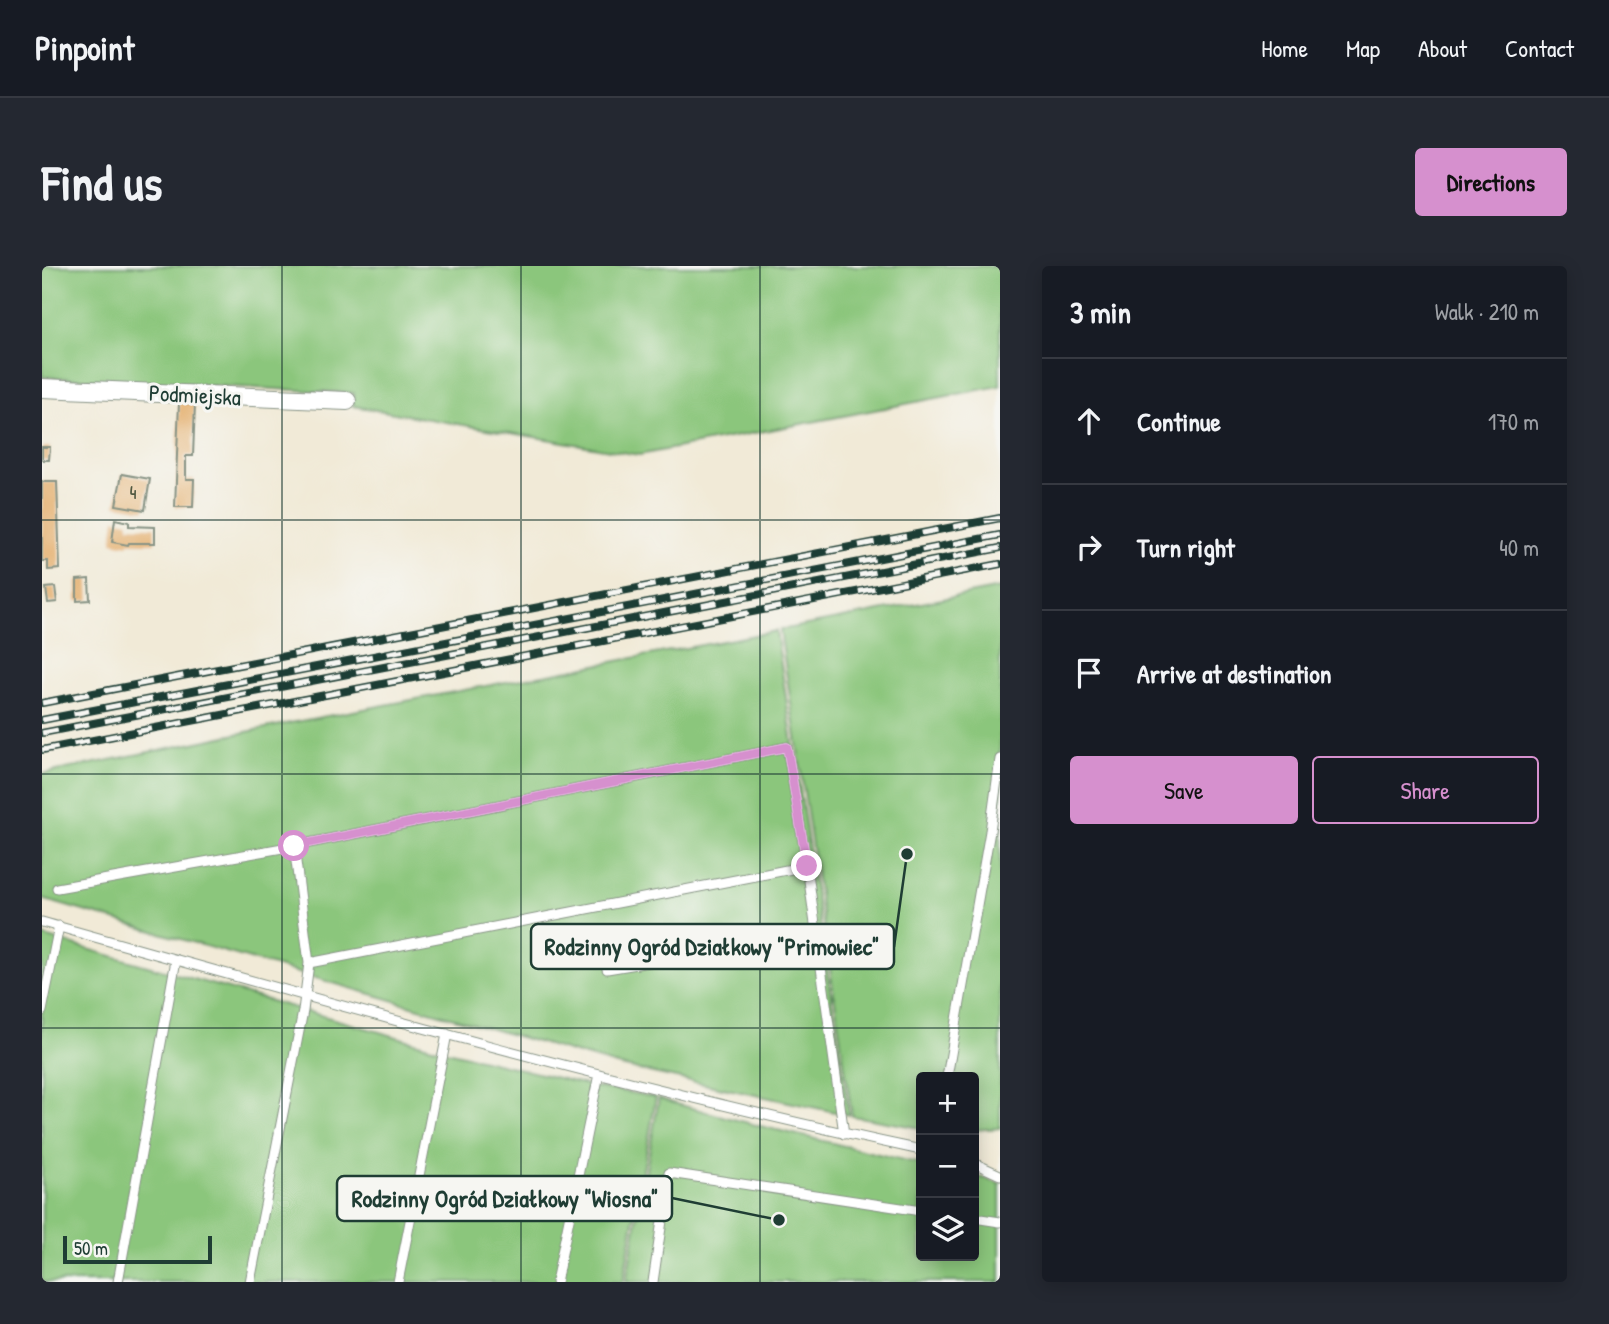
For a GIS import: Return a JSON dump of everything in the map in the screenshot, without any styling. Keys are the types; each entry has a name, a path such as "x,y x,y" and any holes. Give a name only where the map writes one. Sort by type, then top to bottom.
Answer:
{"street":[{"name":"Podmiejska","path":"42,388 347,401"}],"lane":[{"path":"57,888 294,846 787,747 818,934 844,1134"},
{"path":"948,1072 995,830 1000,759"},
{"path":"250,1282 309,963 294,846"},
{"path":"309,963 807,866"},
{"path":"42,922 305,996 599,1074 916,1149"},
{"path":"42,1007 59,926"},
{"path":"607,969 818,934"},
{"path":"118,1282 176,960"},
{"path":"398,1282 447,1034"},
{"path":"556,1282 599,1074"},
{"path":"979,1165 1000,1175"},
{"path":"653,1282 669,1173 916,1210"},
{"path":"979,1219 1000,1222"}],"green space":[{"path":"42,266 1000,266 1000,386 639,455 353,406 354,393 42,377"},
{"path":"1000,588 1000,1128 979,1130 979,1072 916,1072 916,1127 852,1116 780,630"},
{"path":"776,631 849,1115 620,1066 42,899 42,774 295,722"},
{"path":"42,936 443,1050 595,1087 656,1097 623,1282 42,1282"},
{"path":"659,1098 756,1125 916,1163 916,1261 979,1261 979,1177 1000,1184 1000,1282 626,1282"}],"building":[{"path":"179,402 195,403 193,456 186,456 186,479 194,479 193,507 175,507"},
{"path":"42,447 50,447 49,460 42,460"},
{"path":"122,474 150,479 145,510 116,505"},
{"path":"42,482 57,482 60,569 48,570 48,561 42,561"},
{"path":"115,519 129,522 129,526 155,527 155,543 128,545 112,542"},
{"path":"89,579 90,600 77,601 77,580"},
{"path":"55,587 57,602 48,603 46,588"}],"railway":[{"path":"42,703 1000,518"},
{"path":"42,720 1000,535"},
{"path":"42,733 1000,548"},
{"path":"42,750 1000,564"}],"place":[{"name":"Rodzinny Ogród Działkowy \"Primowiec\"","path":"907,854"},
{"name":"Rodzinny Ogród Działkowy \"Wiosna\"","path":"779,1220"}],"route":[{"path":"294,846 787,747 807,866"}]}
